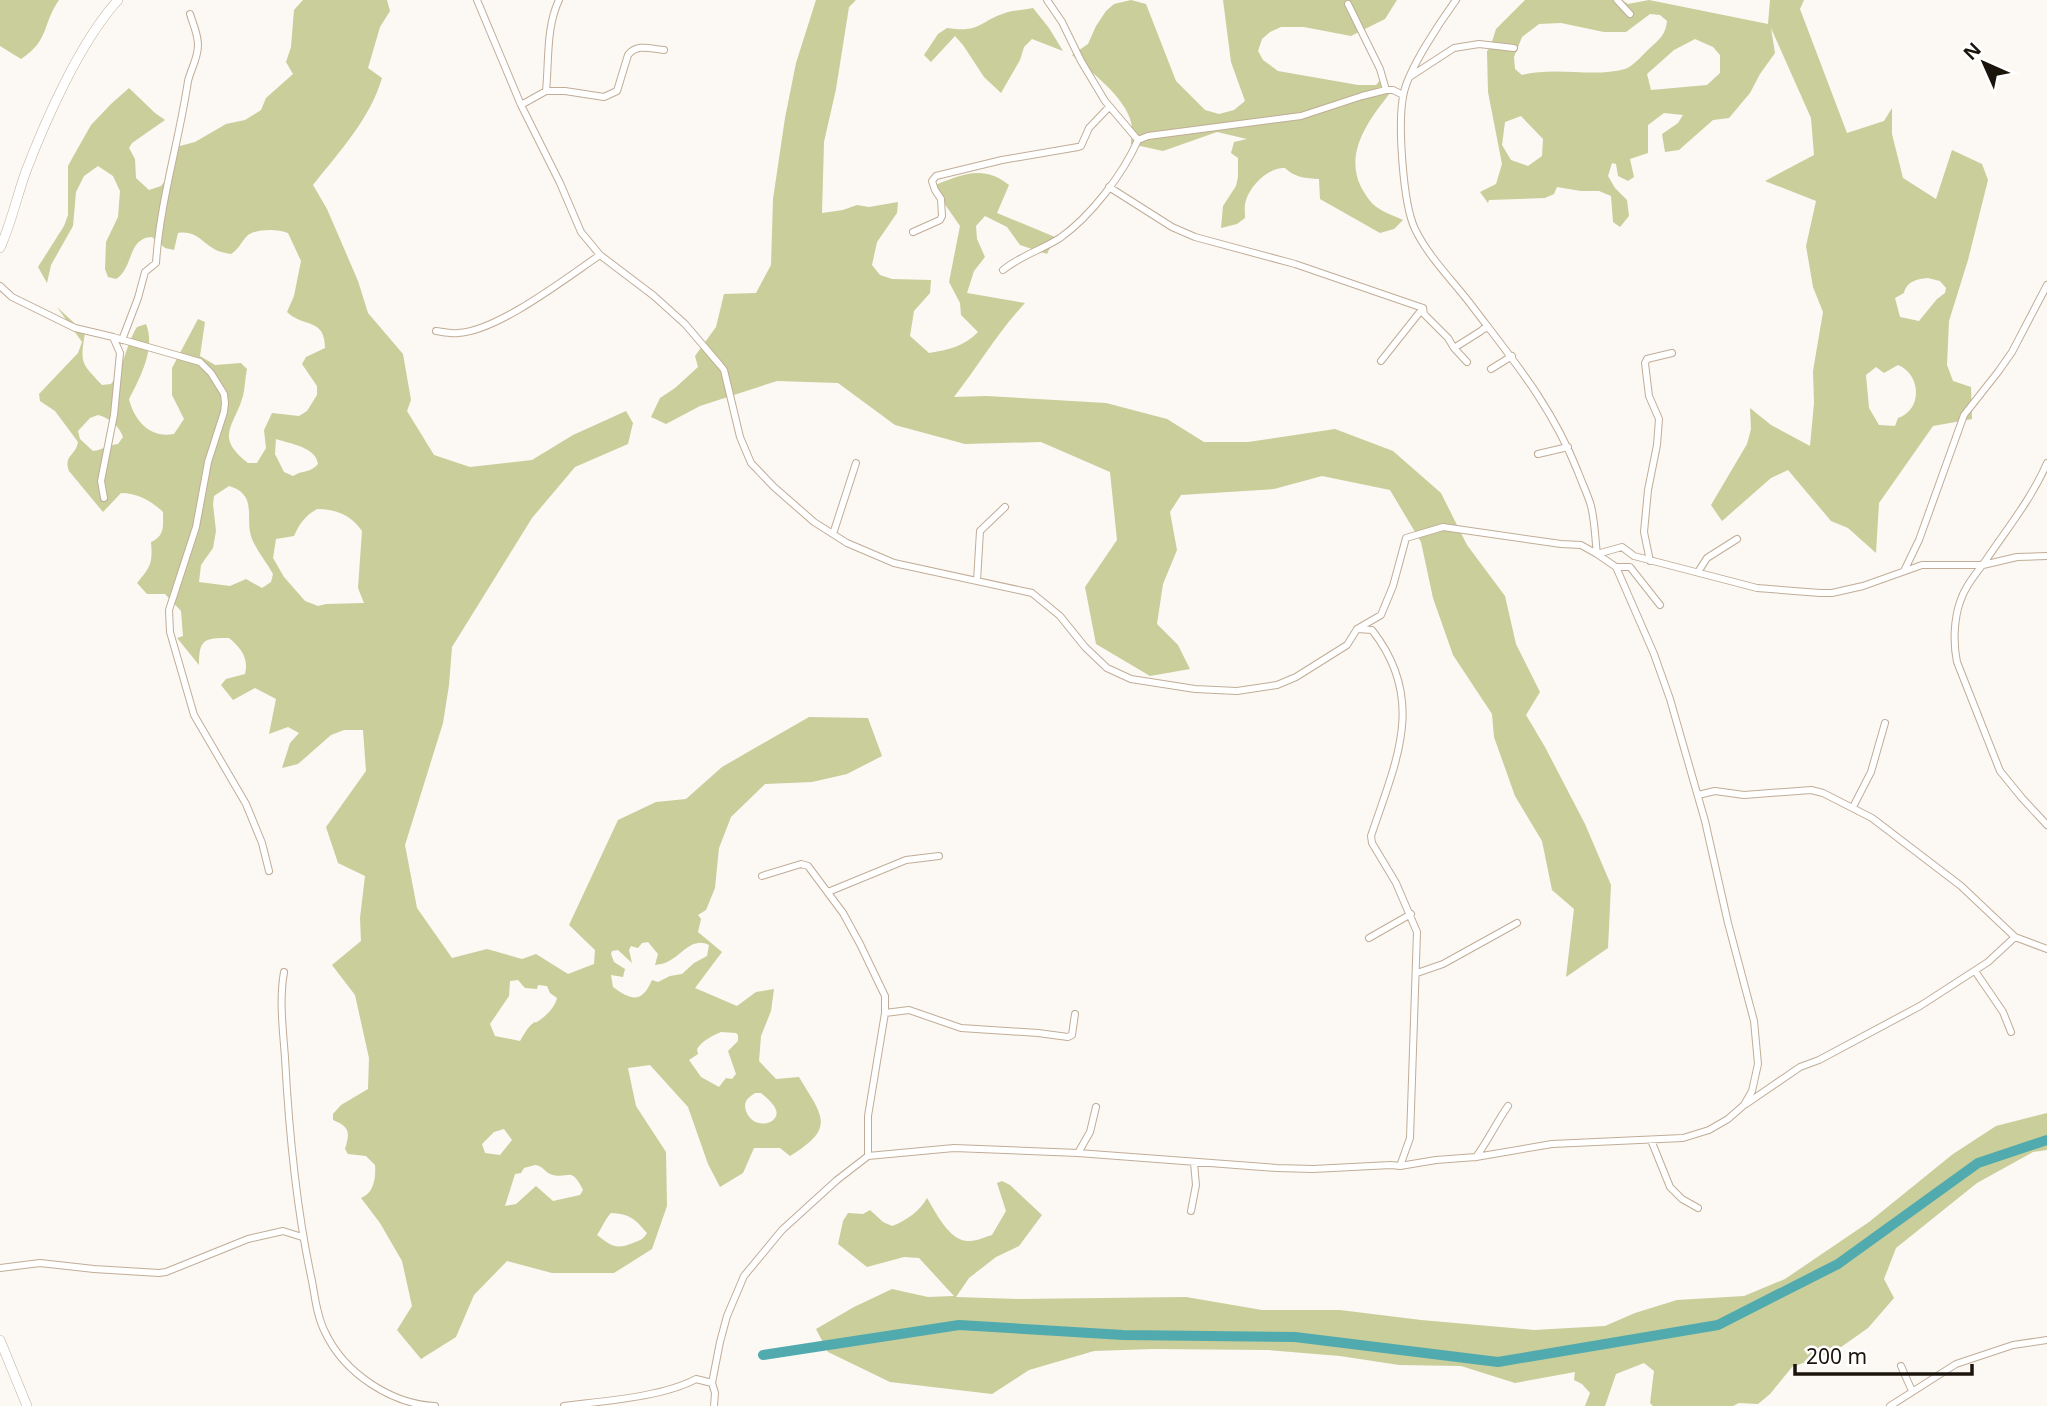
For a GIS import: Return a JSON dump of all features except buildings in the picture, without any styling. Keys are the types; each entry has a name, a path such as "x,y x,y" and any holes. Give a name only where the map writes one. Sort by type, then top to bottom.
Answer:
{"main road":[{"path":"0,248 25,173 51,113 90,38 118,0"},
{"path":"0,1340 27,1406"}],"street":[{"path":"477,0 581,232 600,255 654,296 685,324 724,370 740,438 751,463 790,502 847,543 894,563 1023,590 1040,598 1060,616 1085,647 1107,668 1122,676 1195,689 1250,690 1277,685 1296,677 1347,645 1357,629 1381,615 1393,586 1406,538 1443,527 1581,545 1616,566 1630,567 1660,605"},
{"path":"546,91 550,31 559,0"},
{"path":"1047,0 1109,107 1138,140"},
{"path":"1456,0 1429,41 1403,95 1403,164 1411,220 1422,242 1512,356 1540,397 1568,447 1591,506 1597,554"},
{"path":"1617,0 1630,14"},
{"path":"1348,4 1380,69 1387,90"},
{"path":"122,340 145,272 156,263 158,226 189,76 198,52 198,37 190,14"},
{"path":"1410,77 1454,48 1479,44 1514,48"},
{"path":"522,105 546,91 610,96 617,92 631,51 637,47 664,50"},
{"path":"1003,270 1073,228 1123,169 1138,140 1148,136 1301,116 1387,90 1403,95"},
{"path":"913,232 940,220 942,216 941,199 932,181 936,176 1021,156 1078,147 1089,128 1109,107"},
{"path":"1109,187 1172,227 1195,237 1295,264 1410,302 1423,309 1424,314 1467,362"},
{"path":"436,331 458,333 478,328 513,313 600,255"},
{"path":"1904,571 1919,540 1964,415 2012,352 2047,285"},
{"path":"0,286 12,297 75,328 200,362 211,373 224,394 224,412 208,463 196,527 169,610 170,632 194,715 246,804 262,843 269,870"},
{"path":"1381,361 1423,309"},
{"path":"1454,348 1488,328"},
{"path":"104,498 101,481 114,415 120,353 113,337"},
{"path":"1650,561 1644,532 1659,419 1650,396 1645,363 1647,359 1672,353"},
{"path":"1491,369 1512,356"},
{"path":"1538,454 1568,447"},
{"path":"833,534 856,463"},
{"path":"2047,463 2027,499 1972,577 1959,605 1955,648 1957,662 2000,771 2047,825"},
{"path":"977,581 980,531 1005,507"},
{"path":"1698,572 1707,558 1737,539"},
{"path":"1597,554 1622,547 1634,556 1650,561 1757,588 1820,593 1863,586 1922,565 1983,565 2017,557 2047,556"},
{"path":"1616,566 1666,688 1698,795 1750,1002 1757,1037 1756,1075 1752,1091 1744,1105"},
{"path":"1357,629 1372,630 1381,641 1393,664 1401,689 1402,731 1371,836 1372,843 1411,914 1417,932 1410,1138 1400,1166"},
{"path":"1853,807 1871,772 1885,723"},
{"path":"1698,795 1715,791 1744,795 1811,790 1823,793 1872,818 1961,886 2015,937 2047,949"},
{"path":"828,892 906,860 939,856"},
{"path":"762,876 808,866 844,913 885,996 885,1013 867,1116 868,1156"},
{"path":"1369,938 1411,914"},
{"path":"1417,973 1443,964 1517,923"},
{"path":"714,1406 715,1393 712,1383 727,1316 744,1276 782,1230 836,1180 868,1156 954,1149 1078,1153 1301,1169 1400,1166 1552,1144 1683,1138 1709,1130 1800,1067 1819,1060 1920,1006 1988,962 2015,937"},
{"path":"1975,971 2003,1012 2011,1032"},
{"path":"284,972 280,1000 302,1237 323,1328 340,1356 354,1370 388,1394 416,1405 436,1406"},
{"path":"885,1013 909,1010 961,1028 1068,1037 1072,1035 1074,1014"},
{"path":"1476,1157 1508,1106"},
{"path":"1078,1153 1090,1132 1097,1107"},
{"path":"1651,1140 1670,1187 1682,1199 1698,1208"},
{"path":"1191,1211 1196,1185 1194,1163"},
{"path":"0,1268 40,1263 159,1273 254,1237 283,1231 302,1237"},
{"path":"1890,1406 1956,1364 2013,1345 2047,1340"},
{"path":"1901,1366 1912,1391"},
{"path":"564,1406 682,1387 696,1379 712,1383"}],"green space":[{"path":"0,0 59,0 37,45 21,59 0,46"},
{"path":"303,0 387,0 390,11 380,27 368,68 382,78 377,93 353,134 313,185 327,209 358,281 368,313 403,354 411,400 407,411 434,455 470,467 532,460 573,435 626,411 633,423 628,444 575,467 532,518 452,647 443,723 405,845 417,908 452,958 487,949 522,959 536,954 568,974 594,964 595,950 569,925 618,820 656,802 686,799 722,767 809,717 868,718 882,756 847,774 812,782 765,784 731,817 719,848 715,888 706,910 698,915 701,919 698,932 722,952 695,988 737,1006 756,992 774,989 771,1011 761,1036 759,1061 776,1079 799,1077 819,1111 820,1129 814,1137 790,1156 780,1148 754,1148 743,1173 720,1187 708,1164 688,1107 650,1065 628,1068 636,1106 666,1152 667,1206 652,1249 614,1273 552,1273 507,1261 474,1295 456,1337 421,1359 397,1330 412,1306 402,1261 380,1223 361,1198 369,1193 373,1184 375,1165 366,1156 348,1154 345,1149 348,1138 346,1128 333,1120 333,1114 341,1105 368,1089 369,1058 355,995 332,965 361,941 360,918 365,876 338,863 326,827 366,771 363,730 344,730 331,735 298,764 282,768 290,743 299,733 288,727 269,734 276,699 255,688 233,700 221,685 226,679 245,674 245,658 240,650 229,638 209,640 200,650 199,665 177,638 183,636 181,611 165,594 147,594 137,583 150,565 151,542 161,534 163,512 144,498 121,493 103,512 69,471 69,458 78,442 55,411 40,401 39,394 78,353 82,342 57,307 85,333 84,362 102,385 111,384 137,327 146,324 149,333 148,353 129,399 139,421 158,434 174,434 184,419 172,395 172,368 198,319 205,322 200,356 215,365 241,363 247,369 243,396 229,431 229,439 238,454 248,463 257,463 266,448 264,430 272,413 299,416 307,411 317,395 317,386 302,364 306,357 325,348 324,338 317,327 287,312 294,296 301,261 288,233 261,230 251,233 231,254 216,250 189,233 178,233 174,250 165,248 152,237 138,242 122,274 116,279 108,277 105,269 106,242 118,217 120,191 113,176 98,166 84,176 76,192 73,226 51,265 47,283 38,267 68,215 68,166 91,125 111,104 129,88 165,120 132,143 129,148 135,159 136,178 149,190 161,186 176,147 195,142 226,124 245,120 261,110 266,98 293,74 286,62 291,47 294,10","holes":["98,415 114,423 123,437 118,444 93,451 80,439 78,431 90,418","276,439 302,447 316,458 318,464 309,470 293,476 284,472 275,454","229,486 244,495 249,508 252,539 273,574 271,582 262,588 246,579 230,586 199,582 201,565 213,548 216,531 214,496","317,509 330,510 348,517 358,525 362,531 358,588 364,603 318,606 305,601 284,577 273,558 276,539 294,536 306,517","648,942 658,954 655,965 667,962 697,943 709,945 707,956 682,974 658,982 652,980 644,993 636,997 626,995 613,987 611,975 623,977 625,969 614,962 612,951 618,950 632,963 629,950 631,946 638,948 642,943","518,980 525,988 547,986 550,993 557,998 550,1010 530,1026 520,1041 495,1036 490,1024 509,996 510,981","721,1032 738,1035 738,1041 728,1051 736,1074 732,1079 726,1078 719,1087 701,1077 689,1060 698,1054 697,1049","755,1093 761,1093 776,1110 775,1119 766,1123 755,1122 746,1111 747,1100","504,1129 512,1140 500,1155 485,1153 482,1144 494,1132","535,1165 556,1176 572,1175 583,1190 580,1195 553,1201 536,1186 516,1204 505,1206 515,1174","611,1213 628,1216 647,1233 633,1243 614,1246 597,1235"]},
{"path":"816,0 856,0 849,7 836,89 824,142 822,213 857,205 869,207 898,202 897,213 877,242 872,265 880,275 892,279 931,280 930,293 914,311 910,336 929,353 956,347 978,332 961,315 960,303 949,282 960,226 935,190 930,187 970,174 989,174 999,178 1009,185 997,213 1055,237 1047,254 1020,245 1007,227 985,216 976,226 977,239 985,257 974,271 967,293 1025,303 954,397 986,396 1106,403 1167,419 1204,442 1248,442 1335,429 1393,451 1441,493 1467,545 1505,596 1516,644 1540,692 1526,715 1585,824 1611,885 1608,948 1566,977 1574,909 1552,890 1542,841 1515,796 1494,737 1492,714 1453,655 1433,598 1421,542 1390,490 1322,476 1274,489 1181,495 1170,512 1177,550 1163,584 1157,624 1178,645 1190,669 1150,676 1096,644 1085,587 1117,540 1110,472 1041,442 965,444 895,425 838,383 777,381 700,406 666,424 651,417 660,398 698,367 695,356 716,327 724,294 756,293 771,265 773,199 785,118 796,63"},
{"path":"1131,0 1146,4 1176,81 1205,110 1219,114 1234,110 1245,101 1231,62 1223,0 1397,0 1385,19 1351,36 1304,27 1281,27 1262,39 1258,51 1263,60 1278,71 1358,85 1376,85 1382,78 1390,93 1367,125 1355,161 1366,196 1373,204 1403,220 1394,229 1380,233 1320,199 1319,179 1297,176 1285,168 1279,168 1256,183 1248,194 1245,218 1237,224 1221,228 1223,206 1236,186 1238,177 1238,158 1231,153 1234,142 1247,139 1217,132 1163,151 1131,144 1131,122 1122,103 1072,55 1088,44 1106,11 1114,4"},
{"path":"1525,0 1622,0 1628,4 1649,0 1768,24 1770,0 1804,0 1800,9 1847,133 1884,121 1892,108 1892,134 1903,178 1936,199 1952,150 1982,164 1988,180 1949,321 1947,365 1953,381 1971,387 1972,419 1933,426 1879,503 1876,553 1848,528 1831,521 1788,470 1771,478 1722,521 1711,505 1747,444 1751,429 1750,408 1771,425 1810,446 1814,403 1813,371 1823,312 1813,287 1806,246 1816,201 1765,181 1814,155 1811,118 1771,28 1775,53 1750,93 1729,118 1713,120 1679,150 1665,152 1662,134 1678,123 1683,115 1664,113 1648,125 1648,153 1630,159 1634,177 1628,181 1618,176 1616,164 1612,163 1608,176 1627,200 1629,216 1620,227 1613,222 1611,196 1599,191 1557,187 1554,194 1545,198 1489,200 1488,203 1480,192 1496,184 1502,164 1488,92 1487,51 1496,29","holes":["1650,14 1660,15 1667,21 1659,39 1635,63 1625,69 1522,75 1515,69 1514,57 1522,37 1539,24 1561,23 1604,32 1626,32","1695,39 1713,47 1720,55 1720,73 1707,85 1651,90 1647,74 1674,50","1521,116 1543,139 1542,156 1528,166 1511,160 1502,145 1505,122","1920,279 1940,281 1946,288 1945,293 1919,321 1900,317 1895,298 1904,293 1910,283","1898,365 1906,370 1915,384 1912,408 1898,418 1895,426 1879,425 1869,408 1866,375 1876,367 1884,373"]},
{"path":"1033,8 1063,51 1032,39 1024,47 1020,60 1001,93 984,77 955,36 931,62 924,55 938,34 947,28 973,28 1005,13"},
{"path":"2047,1113 2047,1150 2033,1152 1977,1183 1896,1248 1884,1279 1894,1298 1868,1328 1834,1352 1792,1367 1758,1404 1653,1406 1650,1403 1654,1371 1644,1363 1616,1374 1605,1406 1585,1406 1590,1393 1574,1380 1575,1372 1515,1383 1461,1366 1399,1365 1340,1356 1268,1350 1094,1351 1029,1370 992,1394 890,1382 828,1352 816,1329 892,1289 928,1297 954,1296 919,1258 904,1257 867,1267 838,1244 843,1221 848,1213 863,1214 870,1210 892,1226 912,1215 927,1198 950,1232 963,1240 975,1240 992,1235 1006,1211 997,1183 1002,1181 1010,1185 1042,1215 1019,1246 996,1257 969,1278 956,1297 1186,1297 1262,1310 1340,1310 1534,1330 1605,1326 1677,1300 1744,1296 1785,1279 1869,1222 1953,1154 1996,1126"}],"waterway":[{"path":"763,1355 959,1325 1123,1335 1295,1337 1498,1362 1718,1325 1838,1264 1978,1163 2047,1140"}]}
